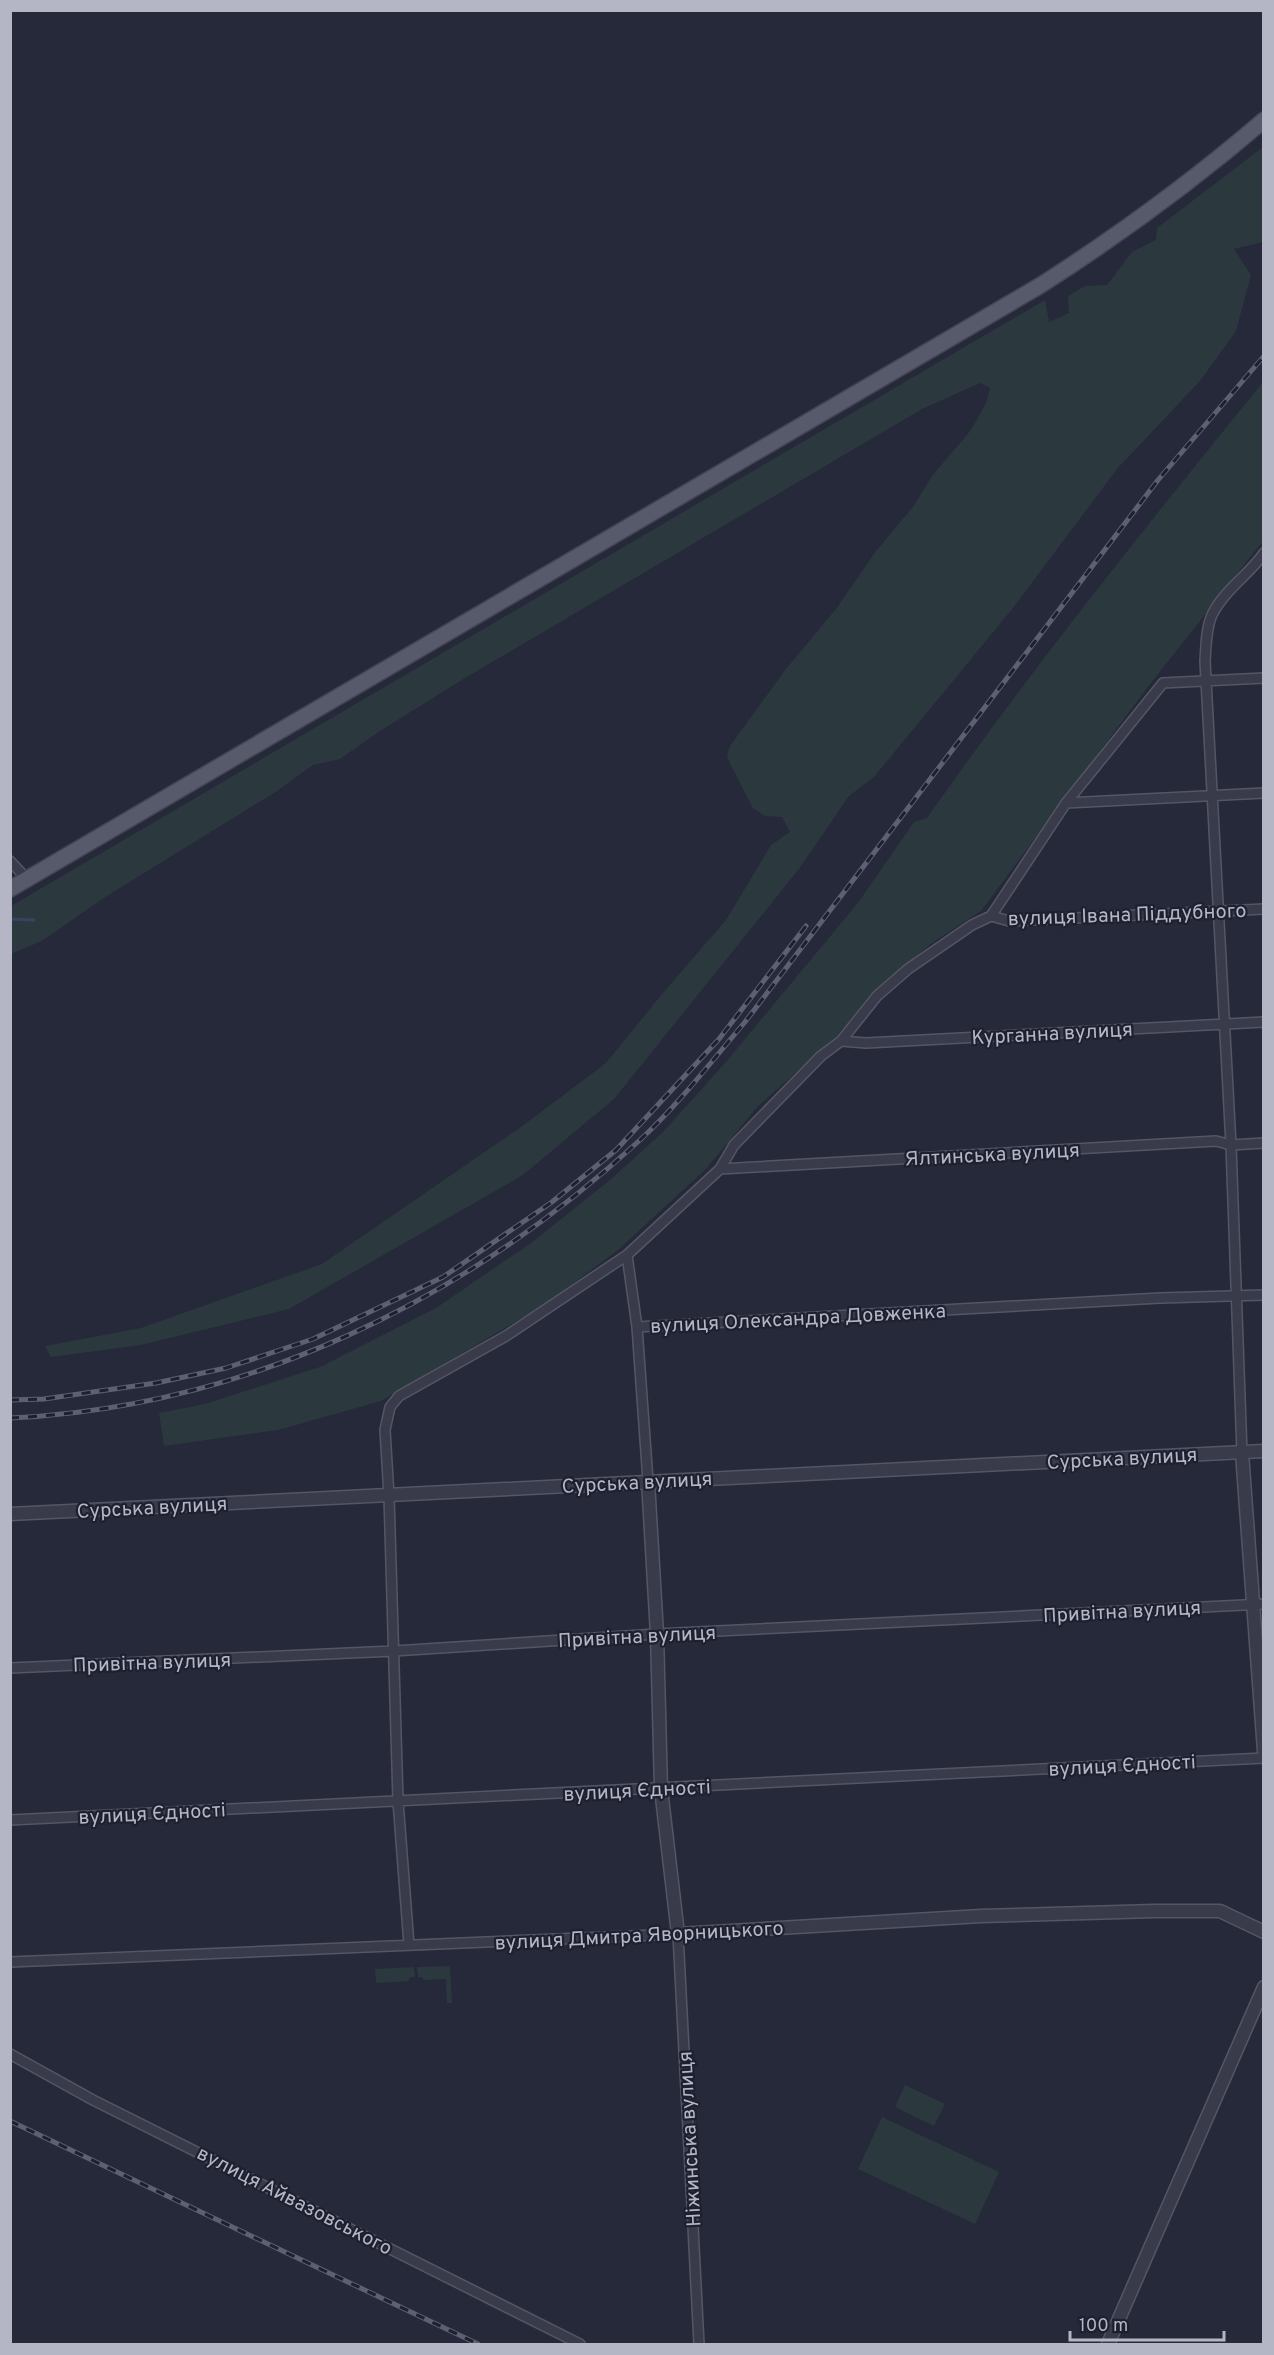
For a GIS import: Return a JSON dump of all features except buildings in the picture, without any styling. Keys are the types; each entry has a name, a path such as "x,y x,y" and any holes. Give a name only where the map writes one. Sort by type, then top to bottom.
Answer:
{"main road":[{"path":"10,889 1041,285 1161,204 1214,163 1263,120"}],"street":[{"path":"1263,553 1260,563 1235,584 1212,615 1205,661 1231,1145 1242,1453 1259,1604 1263,1751"},
{"path":"409,1945 398,1801 385,1430 390,1407 399,1396 507,1336 627,1255 720,1169 734,1145 821,1056 841,1041 877,996 900,976 972,925 991,916 1066,803 1163,683 1263,678"},
{"path":"1066,803 1263,793"},
{"path":"10,861 27,879"},
{"name":"вулиця Івана Піддубного","path":"991,916 1008,921 1263,909"},
{"name":"Курганна вулиця","path":"841,1041 866,1043 1263,1022"},
{"name":"Ялтинська вулиця","path":"720,1169 1216,1141 1231,1145 1263,1143"},
{"name":"вулиця Олександра Довженка","path":"627,1255 637,1327 1160,1298 1263,1295"},
{"path":"637,1327 657,1634 661,1789 678,1934"},
{"name":"Сурська вулиця","path":"10,1514 1263,1451"},
{"name":"Привітна вулиця","path":"10,1668 394,1651 657,1634 1259,1604"},
{"name":"вулиця Єдності","path":"10,1820 1263,1758"},
{"name":"вулиця Дмитра Яворницького","path":"10,1962 678,1934 993,1916 1155,1911 1220,1911 1263,1932"},
{"name":"Ніжинська вулиця","path":"678,1934 699,2344"},
{"path":"1108,2344 1263,1987"},
{"name":"вулиця Айвазовського","path":"10,2054 93,2100 580,2344"}],"shaded area":[{"path":"1263,147 1263,242 1234,249 1251,275 1236,331 1200,381 1117,469 1013,608 874,777 849,796 799,869 614,1099 523,1175 289,1309 141,1345 51,1357 45,1346 141,1328 322,1264 521,1127 606,1063 726,920 771,845 790,832 782,817 765,816 753,808 730,764 727,755 730,746 786,669 836,609 876,551 913,507 932,476 971,430 986,403 990,388 980,383 922,409 465,678 340,759 313,765 277,791 102,899 42,941 11,954 11,906 1045,300 1049,322 1069,313 1068,296 1085,286 1107,285 1132,252 1156,240 1157,228"},
{"path":"1263,382 1263,541 1144,692 981,911 932,943 871,994 836,1037 758,1106 706,1169 618,1250 544,1305 381,1401 278,1430 164,1446 159,1413 205,1404 320,1367 436,1308 531,1243 610,1180 663,1132 725,1063 857,904 914,822 927,818 1049,652"},
{"path":"450,1966 452,2003 447,2003 446,1979 424,1980 418,1977 417,1967"},
{"path":"414,1967 415,1977 409,1978 409,1981 376,1983 375,1969"},
{"path":"905,2085 945,2104 934,2126 895,2107"},
{"path":"882,2117 999,2172 975,2224 858,2169"}],"waterway":[{"path":"10,919 34,920"}],"railway":[{"path":"10,1418 98,1409 184,1392 268,1367 349,1335 427,1295 502,1249 573,1197 654,1127 745,1022 1158,480 1264,356"},
{"path":"10,1400 44,1399 156,1383 226,1368 313,1339 443,1277 552,1202 616,1150 719,1039 806,926"},
{"path":"10,2121 478,2344"}]}
